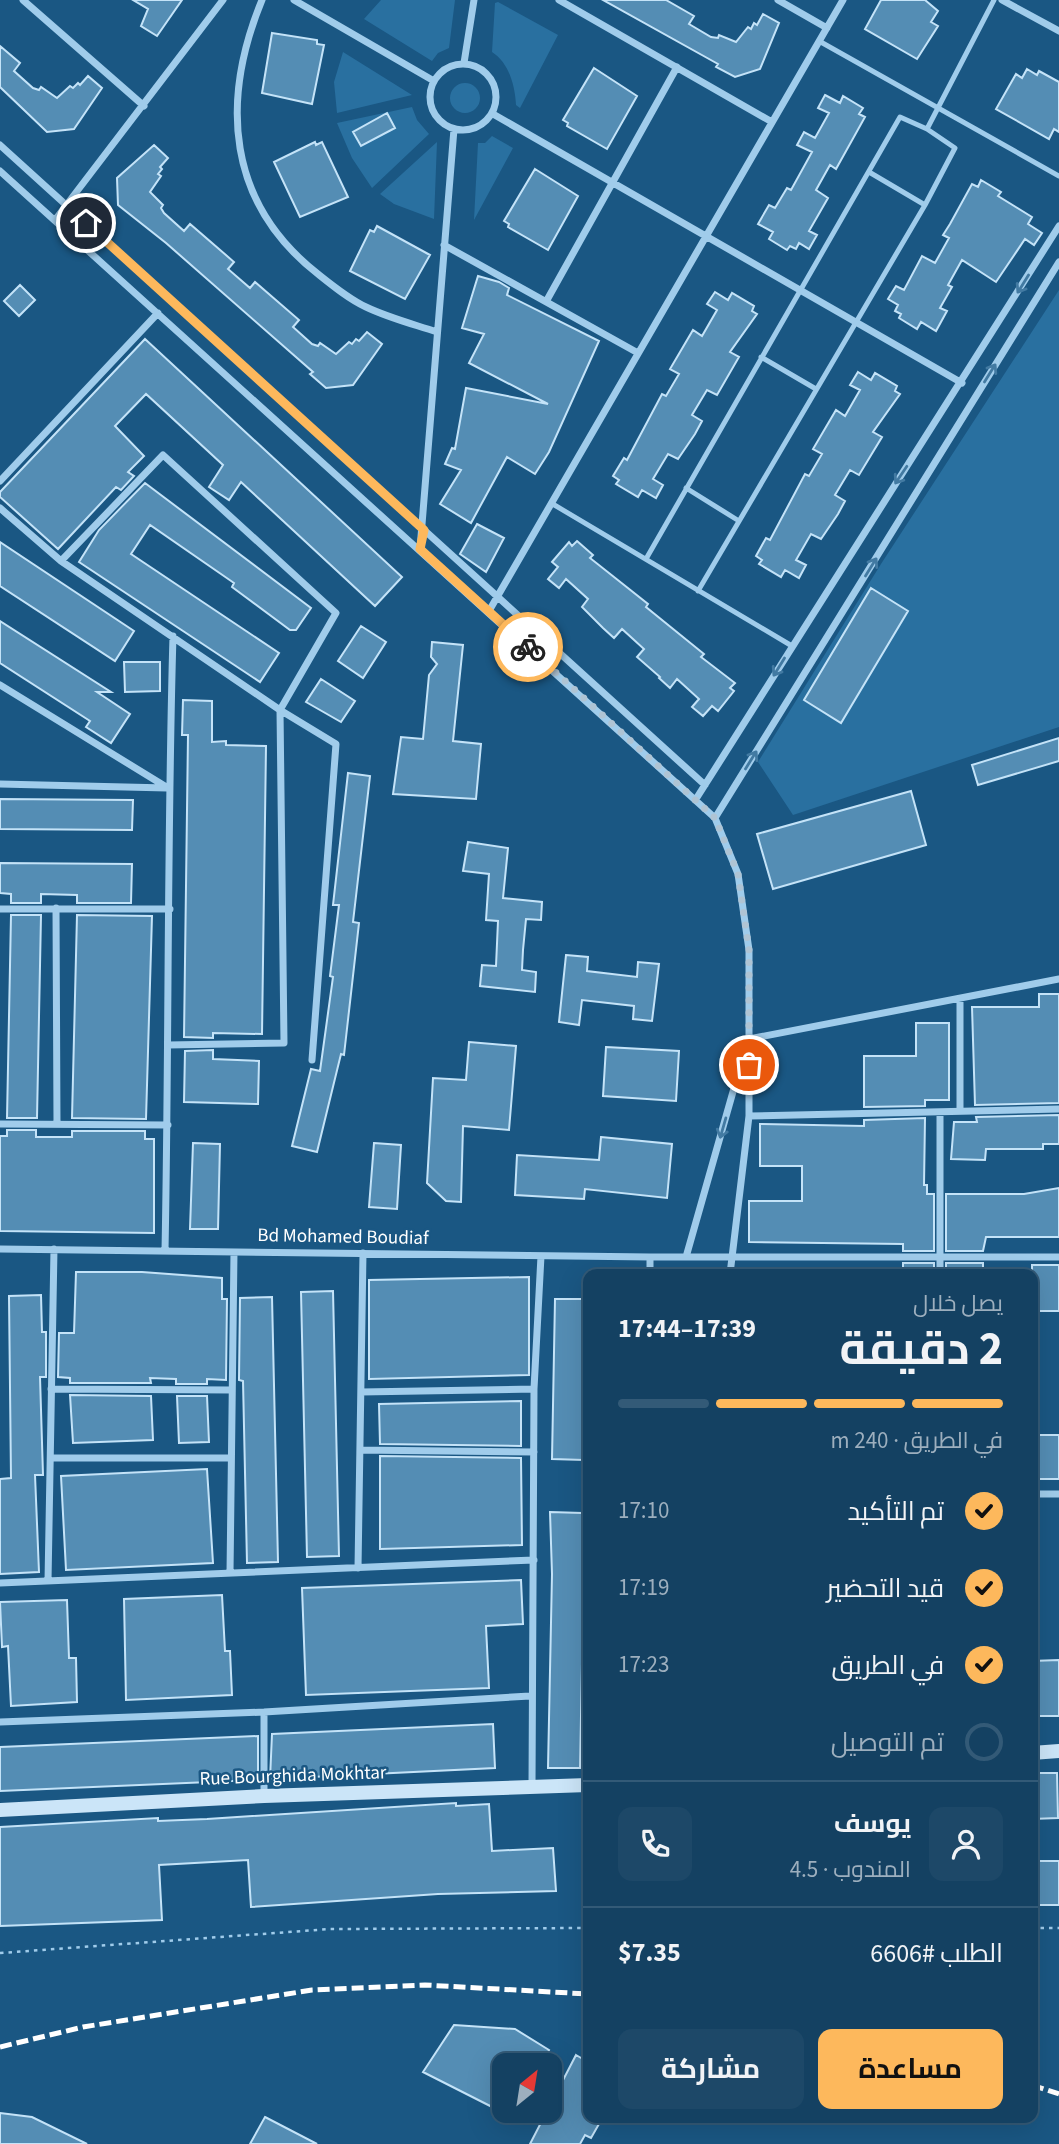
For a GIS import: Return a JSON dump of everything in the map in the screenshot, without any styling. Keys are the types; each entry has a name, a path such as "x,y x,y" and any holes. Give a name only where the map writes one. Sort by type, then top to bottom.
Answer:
{"main road":[{"path":"1038,1753 1059,1751"},
{"name":"Rue Bourghida Mokhtar","path":"0,1810 264,1796 583,1785"}],"street":[{"path":"23,0 144,106"},
{"path":"55,220 223,0"},
{"path":"262,0 247,44 238,84 239,145 250,189 273,229 300,261 364,307 437,332"},
{"path":"294,0 434,80"},
{"path":"464,63 474,0"},
{"path":"559,0 772,122"},
{"path":"778,0 827,28"},
{"path":"489,611 843,0"},
{"path":"1002,0 1059,32"},
{"path":"464,63 475,65 493,80 497,103 493,114 476,128 454,129 445,125 432,110 430,90 434,80 446,68 464,63"},
{"path":"547,300 677,67"},
{"path":"493,114 962,383"},
{"path":"420,549 424,530 454,129"},
{"path":"0,145 705,785"},
{"path":"0,171 715,818 740,887 749,950 749,1116 731,1269"},
{"path":"696,799 1059,226"},
{"path":"444,245 547,300 638,354"},
{"path":"715,818 1059,262"},
{"path":"0,481 158,313"},
{"path":"61,561 163,455 336,613 280,710 284,1043 168,1045"},
{"path":"0,508 61,561 280,710 336,744 312,1060"},
{"path":"165,1251 170,909 168,788 173,636"},
{"path":"0,685 168,788"},
{"path":"0,784 168,788"},
{"path":"56,908 57,1124"},
{"path":"0,909 170,909"},
{"path":"749,1039 1059,979"},
{"path":"960,999 960,1111"},
{"path":"685,1257 749,1039"},
{"path":"749,1116 1059,1109"},
{"path":"940,1112 940,1269"},
{"path":"0,1124 168,1125"},
{"name":"Bd Mohamed Boudiaf","path":"0,1249 733,1258 1059,1257"},
{"path":"48,1581 54,1249"},
{"path":"230,1573 234,1252"},
{"path":"358,1568 363,1253"},
{"path":"532,1786 530,1696 534,1560 534,1389 541,1256"},
{"path":"650,1257 650,1269"},
{"path":"51,1389 232,1390"},
{"path":"361,1392 534,1389"},
{"path":"360,1450 534,1452"},
{"path":"51,1458 231,1458"},
{"path":"1038,1494 1059,1494"},
{"path":"0,1583 534,1560"},
{"path":"0,1722 264,1712 530,1696"},
{"path":"264,1712 264,1796"}],"lane":[{"path":"928,129 994,0"},
{"path":"819,41 1059,176"},
{"path":"646,559 900,117 928,129 955,148 925,205 698,591"},
{"path":"869,172 925,205"},
{"path":"761,357 816,389"},
{"path":"686,488 739,521"},
{"path":"551,503 792,646"}],"path":[{"path":"0,1953 330,1929 583,1928"},
{"path":"1038,1928 1059,1928"}],"shaded area":[{"path":"381,0 455,0 449,48 438,53 432,61 364,19"},
{"path":"498,2 558,35 520,108 516,105 507,68 492,52 495,3"},
{"path":"343,52 412,95 337,113 334,82"},
{"path":"465,83 476,87 480,98 476,109 465,113 454,109 450,98 454,87"},
{"path":"412,107 417,120 429,134 372,188 352,158 337,123"},
{"path":"492,136 513,148 474,220 478,143 485,143"},
{"path":"437,142 434,219 394,204 380,194"},
{"path":"1059,290 1059,727 793,815 758,762 881,564"}],"building":[{"path":"133,0 182,0 157,36 141,26 148,9"},
{"path":"603,0 666,0 694,16 689,24 711,37 718,38 719,35 736,42 748,27 751,29 754,23 757,25 763,14 779,23 760,69 735,77 716,67 718,64"},
{"path":"881,0 925,0 938,11 931,22 938,26 917,59 865,29"},
{"path":"272,33 317,40 317,44 324,45 312,104 262,93"},
{"path":"0,46 20,63 14,71 33,88 39,90 41,87 57,98 70,86 73,88 78,83 80,85 88,76 102,88 74,129 47,132 0,87"},
{"path":"594,68 637,96 607,149 567,126 568,123 563,120"},
{"path":"1027,69 1037,75 1039,71 1059,82 1059,132 1054,129 1049,139 996,109 1016,74 1022,78"},
{"path":"825,95 840,103 843,96 863,108 859,114 865,117 836,169 830,165 816,190 828,198 809,231 817,235 809,249 799,243 796,249 790,246 787,250 769,239 773,232 758,224 769,205 775,208 787,188 791,190 812,152 797,145 804,132 815,138 829,113 818,108"},
{"path":"387,113 395,128 361,146 353,132"},
{"path":"315,142 316,145 322,142 348,197 300,217 274,162"},
{"path":"154,145 168,158 160,167 162,169 158,174 161,176 150,192 163,205 161,208 164,213 184,231 190,224 234,262 228,269 250,288 255,282 299,320 293,327 312,344 318,346 320,343 336,354 349,342 352,344 356,339 359,341 367,332 382,344 353,385 326,388 310,374 313,372 166,243 118,205 117,178"},
{"path":"535,169 578,196 548,250 508,227 509,224 504,221"},
{"path":"981,180 1001,192 998,196 1032,217 1028,224 1042,233 1034,245 1025,239 996,282 962,260 948,285 952,287 940,308 947,311 936,331 921,322 917,329 899,318 901,314 895,311 898,305 888,299 896,286 904,290 922,256 935,263 949,238 943,235 972,184 978,187"},
{"path":"377,226 430,255 405,299 350,271 370,230 374,232"},
{"path":"478,276 499,282 509,288 507,295 599,341 549,452 535,474 507,457 471,523 440,504 461,470 445,464 452,448 455,449 466,388 548,404 469,363 484,334 462,328"},
{"path":"20,285 35,300 19,316 4,301"},
{"path":"715,292 728,300 732,293 754,306 752,311 757,314 730,352 739,357 717,395 707,390 692,415 702,421 695,434 678,459 668,454 653,479 663,485 656,498 642,490 638,497 616,484 619,480 613,476 624,458 627,460 662,394 666,396 679,374 670,369 693,330 702,336 717,310 707,304"},
{"path":"145,339 402,577 375,606 241,482 229,500 209,487 223,465 146,394 115,426 144,456 128,472 134,476 121,490 116,487 58,549 0,497 0,492"},
{"path":"858,372 871,380 875,373 897,386 895,391 900,394 873,432 882,437 859,475 850,470 835,495 845,501 838,514 821,539 811,534 796,560 806,565 799,578 785,570 781,577 759,564 762,560 756,556 766,538 770,540 805,474 809,476 822,454 813,449 836,410 845,416 860,390 850,385"},
{"path":"145,483 311,608 296,630 290,630 232,587 234,583 150,525 131,554 279,653 260,682 79,562 99,530"},
{"path":"477,524 504,538 486,572 460,554"},
{"path":"577,541 593,555 590,558 648,604 646,607 704,654 701,657 735,683 730,688 734,691 718,711 712,706 703,716 692,707 699,699 677,679 670,688 659,678 637,657 644,649 622,629 614,638 582,607 588,599 566,579 559,588 548,579 558,567 552,562 569,542 572,546"},
{"path":"0,542 134,631 115,661 0,586"},
{"path":"871,588 908,611 841,723 804,700"},
{"path":"0,621 111,692 97,692 130,714 111,743 86,727 90,721 0,663"},
{"path":"361,626 386,642 363,678 338,661"},
{"path":"432,642 463,645 453,741 481,744 476,799 393,794 401,737 423,739 429,675 437,664 431,657"},
{"path":"124,662 160,662 160,691 125,692"},
{"path":"321,679 355,701 341,722 306,702"},
{"path":"183,700 212,701 212,742 266,746 262,1034 213,1033 213,1038 184,1037 188,735 182,735"},
{"path":"1059,738 1059,761 978,785 972,765"},
{"path":"348,773 370,776 353,922 359,923 344,1055 341,1054 317,1152 292,1146 311,1069 320,1071 333,977 330,976 339,905 333,905"},
{"path":"911,791 926,845 773,889 757,834"},
{"path":"0,799 133,800 132,830 0,829"},
{"path":"468,842 508,848 503,898 542,902 541,920 526,919 523,950 522,970 536,972 535,992 480,986 482,965 496,966 498,921 486,920 489,874 463,871"},
{"path":"0,863 132,864 131,903 77,903 77,895 41,894 41,903 11,903 11,894 0,893"},
{"path":"11,915 41,915 37,1118 7,1118"},
{"path":"77,915 152,916 146,1119 72,1118"},
{"path":"566,955 588,957 587,971 637,977 638,962 659,964 652,1021 633,1019 634,1006 582,1000 579,1025 559,1022"},
{"path":"1039,994 1059,994 1059,1103 975,1105 972,1007 1039,1007"},
{"path":"916,1023 949,1023 949,1100 925,1100 925,1106 864,1107 864,1056 916,1056"},
{"path":"469,1042 516,1046 509,1130 463,1126 461,1202 446,1201 427,1183 433,1078 466,1080"},
{"path":"606,1047 679,1051 676,1101 603,1096"},
{"path":"213,1050 213,1059 259,1061 258,1104 184,1102 185,1051"},
{"path":"1059,1115 1059,1144 1043,1144 1043,1149 986,1149 985,1160 951,1159 954,1122 977,1122 976,1117"},
{"path":"925,1118 924,1185 927,1185 927,1194 934,1194 934,1251 903,1251 903,1244 749,1242 749,1201 802,1201 802,1166 760,1166 760,1124 864,1126 864,1120"},
{"path":"7,1130 36,1130 36,1137 72,1137 72,1131 145,1131 145,1139 154,1139 154,1233 0,1231 0,1136 7,1136"},
{"path":"601,1137 672,1144 667,1198 585,1189 584,1199 515,1195 517,1155 599,1160"},
{"path":"193,1143 220,1144 218,1229 190,1229"},
{"path":"374,1143 401,1145 397,1209 369,1207"},
{"path":"1059,1188 1059,1237 986,1237 983,1251 946,1251 946,1194 1024,1194"},
{"path":"903,1263 934,1263 934,1269 903,1269"},
{"path":"946,1263 983,1263 983,1269 946,1269"},
{"path":"1032,1265 1059,1265 1059,1311 1038,1311 1038,1269 1032,1269"},
{"path":"76,1272 142,1272 222,1278 222,1299 227,1299 226,1380 207,1379 207,1384 176,1384 176,1379 150,1378 151,1383 70,1383 70,1378 58,1377 59,1333 74,1333"},
{"path":"529,1277 529,1375 369,1379 369,1280"},
{"path":"333,1291 339,1556 307,1557 301,1292"},
{"path":"41,1295 42,1332 46,1332 46,1377 40,1377 43,1475 35,1475 39,1572 0,1574 0,1479 11,1478 9,1296"},
{"path":"272,1297 278,1562 247,1563 243,1381 239,1380 240,1298"},
{"path":"555,1299 583,1299 583,1460 552,1459"},
{"path":"70,1395 151,1396 153,1440 73,1443"},
{"path":"177,1396 207,1396 209,1442 179,1443"},
{"path":"521,1401 521,1446 380,1444 379,1404"},
{"path":"1038,1435 1059,1435 1059,1479 1038,1479"},
{"path":"380,1456 521,1458 522,1545 380,1549"},
{"path":"207,1469 213,1563 66,1570 61,1476"},
{"path":"550,1512 582,1513 580,1768 548,1768 552,1574"},
{"path":"521,1580 523,1624 486,1626 489,1688 306,1695 302,1588"},
{"path":"222,1595 225,1651 230,1651 232,1695 126,1700 124,1599"},
{"path":"67,1600 69,1658 76,1658 77,1702 11,1706 8,1646 2,1647 0,1602"},
{"path":"1059,1660 1059,1716 1038,1716 1038,1661"},
{"path":"493,1724 495,1768 270,1779 272,1734"},
{"path":"258,1736 258,1780 0,1791 0,1747"},
{"path":"1038,1773 1057,1773 1058,1818 1038,1819"},
{"path":"456,1803 456,1806 489,1804 492,1851 553,1848 556,1891 438,1894 251,1907 248,1860 159,1865 162,1920 0,1926 0,1827 158,1818 158,1821 207,1819"},
{"path":"1038,1861 1059,1861 1059,1905 1038,1905"},
{"path":"454,2025 515,2029 549,2050 547,2053 492,2053 492,2107 423,2072"},
{"path":"576,2055 583,2059 583,2123 599,2124 591,2138 585,2135 580,2144 530,2144 541,2123 562,2123 562,2082"},
{"path":"0,2113 32,2117 87,2144 0,2144"},
{"path":"265,2117 317,2144 250,2144"}],"railway":[{"path":"0,2047 83,2027 312,1990 425,1985 583,1994"},
{"path":"1038,2087 1059,2094"}],"way so far":[{"path":"528,647 715,818 738,874 749,950 749,1065"}],"route":[{"path":"86,223 424,530 420,549 528,647"}]}
